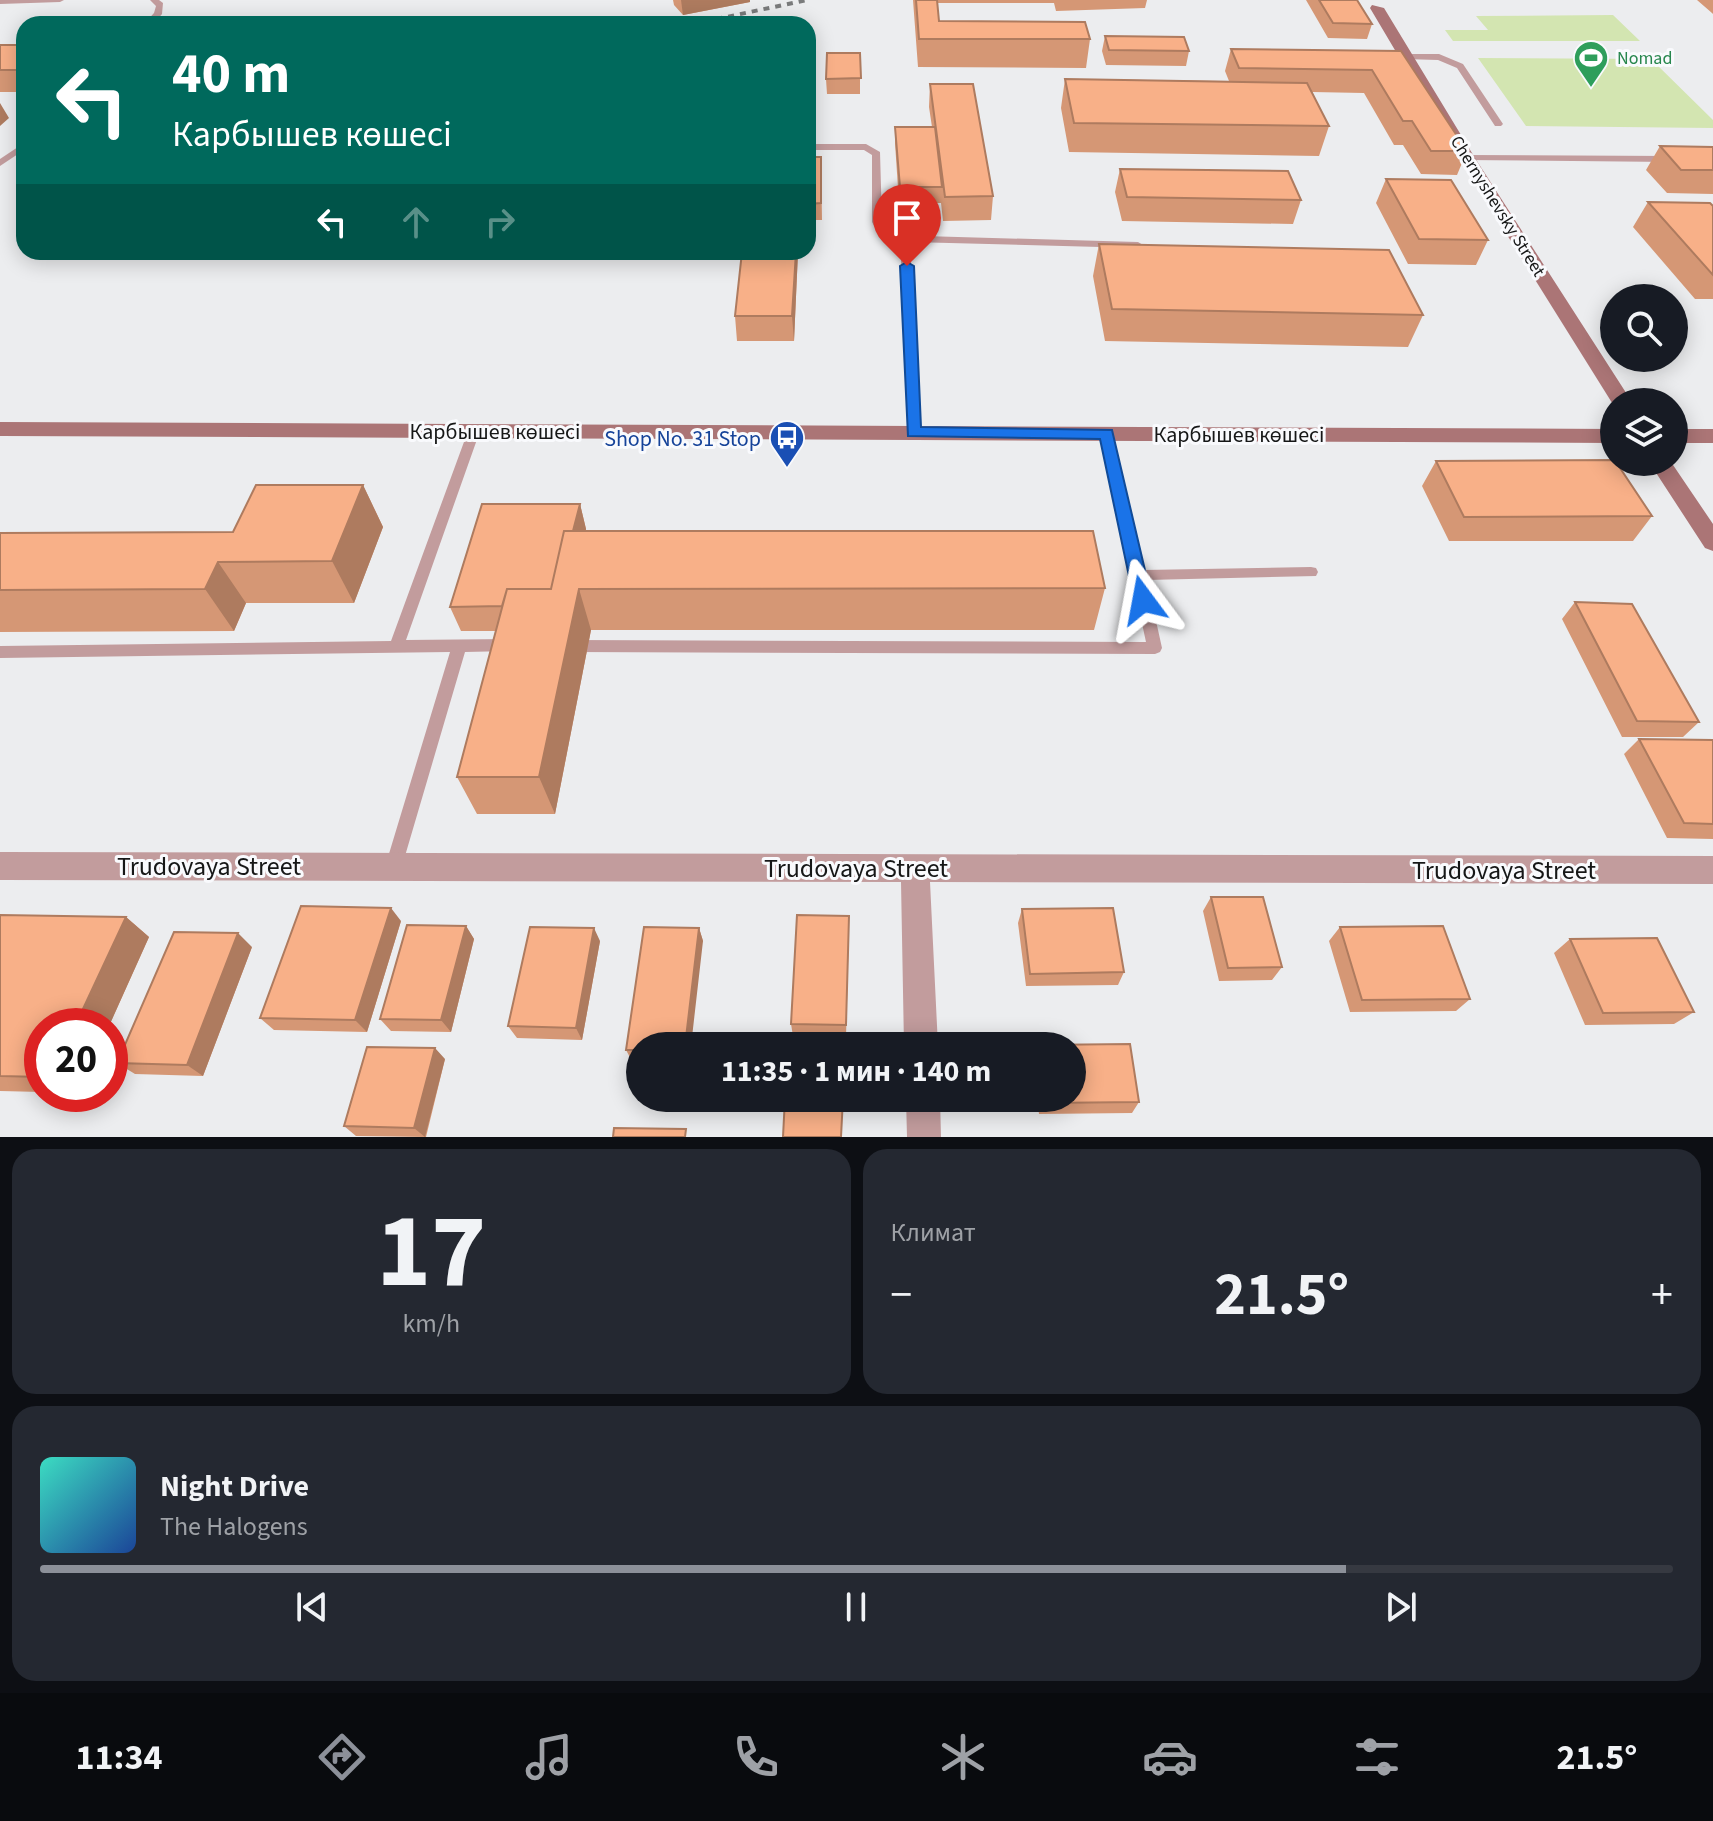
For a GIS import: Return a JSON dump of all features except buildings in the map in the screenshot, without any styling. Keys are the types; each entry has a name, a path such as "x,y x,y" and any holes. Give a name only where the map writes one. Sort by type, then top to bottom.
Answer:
{"main road":[{"name":"Chernyshevsky Street","path":"1377,8 1467,158 1613,388"},
{"name":"Карбышев көшесі","path":"0,429 1600,436"},
{"path":"1688,436 1713,436"},
{"path":"1669,476 1713,542"}],"street":[{"name":"Trudovaya Street","path":"0,866 1713,870"},
{"path":"915,868 921,1032"},
{"path":"923,1112 924,1137"}],"lane":[{"path":"0,2 60,0"},
{"path":"1407,57 1439,57 1460,66 1498,124"},
{"path":"816,147 866,147 877,154 877,222 886,238 1156,246"},
{"path":"1467,158 1682,159"},
{"path":"905,238 914,433"},
{"path":"396,647 474,431"},
{"path":"560,646 1155,648 1107,433"},
{"path":"1137,575 1311,572"},
{"path":"394,867 459,646"},
{"path":"0,652 532,646"}],"green space":[{"name":"Nomad","path":"1613,15 1640,41 1453,41 1445,30 1488,30 1476,16"},
{"name":"Nomad","path":"1478,58 1651,59 1713,120 1713,128 1526,126"}],"railway":[{"path":"731,16 807,0"}],"place":[{"name":"Nomad","path":"1591,89"},
{"name":"Shop No. 31 Stop","path":"787,469"}],"route":[{"path":"907,266 914,433 1107,433 1143,600"}]}
